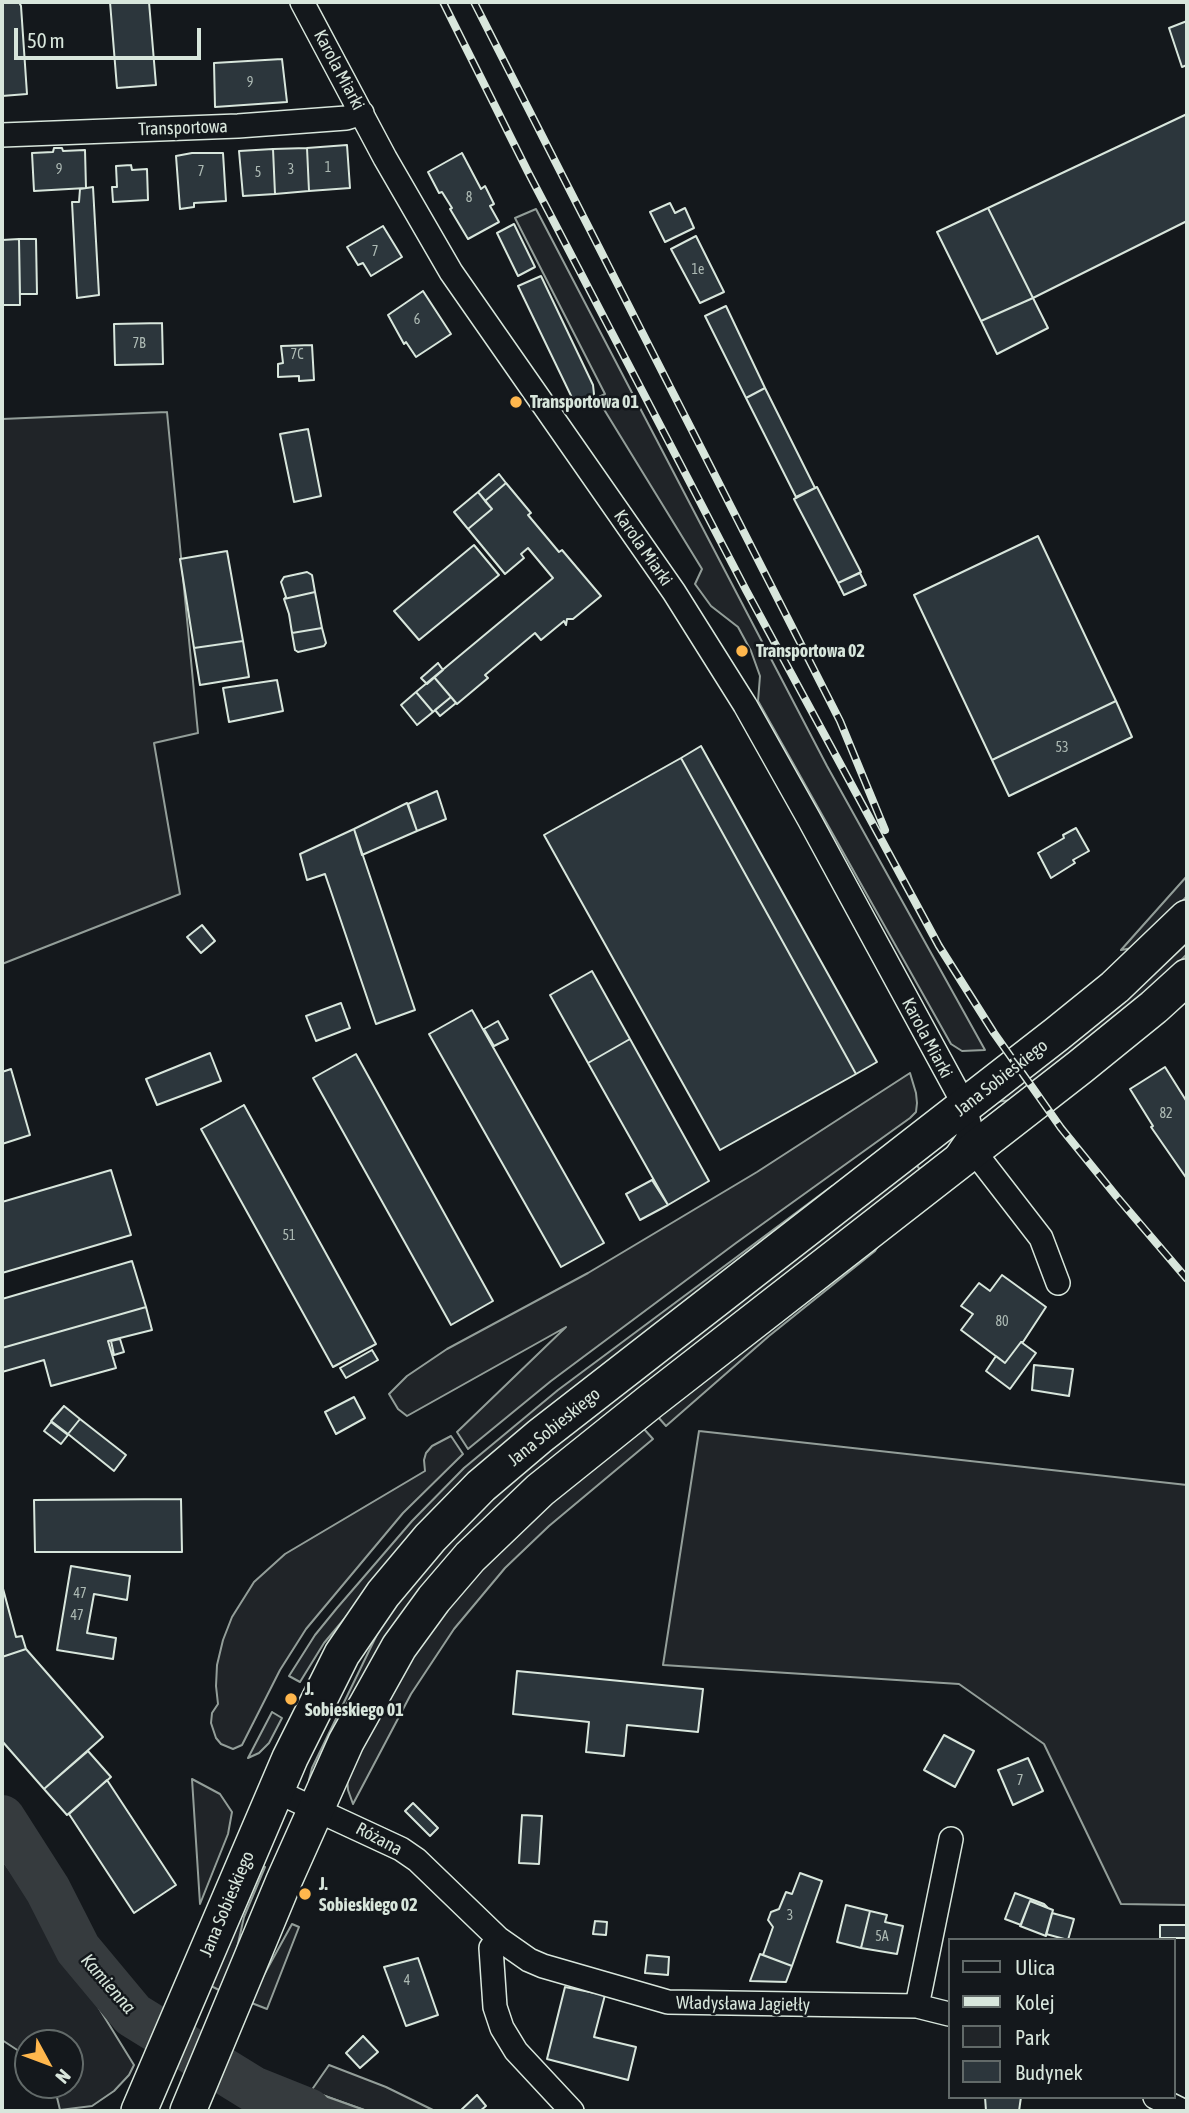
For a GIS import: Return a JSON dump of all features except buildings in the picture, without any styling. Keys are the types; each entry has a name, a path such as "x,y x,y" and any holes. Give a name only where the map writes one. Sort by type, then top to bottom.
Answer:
{"main road":[{"name":"Jana Sobieskiego","path":"138,2111 276,1791 336,1666 360,1625 407,1564 481,1486 573,1410 1115,987 1187,918"},
{"path":"191,2102 316,1809 352,1732 399,1647 434,1599 470,1557 540,1490 1050,1091 1154,1007 1187,976"}],"street":[{"name":"Karola Miarki","path":"302,2 385,158 452,272 674,592 745,705 965,1106 970,1127 967,1140 951,1164 935,1180"},
{"name":"Transportowa","path":"2,135 239,126 346,118 362,113"},
{"path":"965,1106 979,1111 1002,1112 1029,1103 1050,1091"},
{"path":"973,1150 1041,1238 1058,1283"},
{"name":"Różana","path":"276,1791 401,1849 417,1860 499,1939"},
{"path":"917,2006 951,1839"},
{"path":"499,1939 491,1948 495,2007 502,2028 516,2051 572,2111"},
{"name":"Władysława Jagiełły","path":"499,1939 529,1960 543,1966 667,2002 917,2006 948,2014"},
{"path":"1159,2099 1183,2111"}],"green space":[{"path":"536,209 827,766 985,1050 962,1051 951,1044 758,701 760,676 738,627 711,606 695,584 702,569 597,398 605,394 515,218"},
{"path":"167,412 198,733 154,743 180,894 2,964 2,419"},
{"path":"1187,876 1187,896 1157,929 1133,948 1121,950"},
{"path":"1187,936 1187,954 1153,989 1012,1100 995,1102"},
{"path":"910,1073 917,1103 916,1112 910,1118 551,1381 468,1449 457,1432 566,1327 407,1416 398,1409 389,1394 407,1376 447,1349 588,1273 757,1172"},
{"path":"913,1161 923,1173 573,1447 311,1781 309,1780 312,1768 387,1614 490,1496"},
{"path":"832,1186 835,1190 397,1556 324,1643 300,1682 289,1676 315,1635 337,1608 412,1521 464,1468 558,1390"},
{"path":"878,1246 666,1426 658,1417"},
{"path":"644,1429 653,1439 549,1526 505,1568 454,1629 411,1694 353,1804 347,1777 380,1708 446,1607 517,1529"},
{"path":"699,1431 1187,1485 1187,1905 1121,1904 1044,1744 959,1684 663,1665"},
{"path":"451,1436 463,1454 403,1513 306,1629 280,1670 242,1745 233,1749 221,1744 211,1723 212,1713 218,1704 217,1665 232,1617 254,1582 285,1554 425,1471 426,1453 432,1446"},
{"path":"272,1712 282,1718 269,1743 259,1753 248,1758"},
{"path":"192,1779 220,1794 232,1812 228,1834 200,1904"},
{"path":"2,1859 42,1916 134,2065 129,2075 114,2091 92,2106 60,2110 57,2099 84,2099 84,2029 14,2029 14,2048 2,2040"},
{"path":"258,1864 265,1867 244,1917 235,1957 223,1992 207,1984"},
{"path":"292,1924 299,1927 267,2009 249,2002"},
{"path":"329,2065 386,2087 435,2111 367,2111 311,2091"}],"shaded area":[{"path":"261,2070 311,2091 367,2111 243,2111"}],"waterway":[{"name":"Kamienna","path":"2,1818 48,1890 78,1949 133,2015 253,2089 308,2111"}],"railway":[{"path":"443,2 528,172 746,590 939,946 994,1033 1061,1128 1187,1279"},
{"path":"474,2 840,721 885,830"}],"place":[{"name":"Transportowa 01","path":"516,402"},
{"name":"Transportowa 02","path":"742,651"},
{"name":"J. Sobieskiego 01","path":"291,1699"},
{"name":"J. Sobieskiego 02","path":"305,1894"}]}
